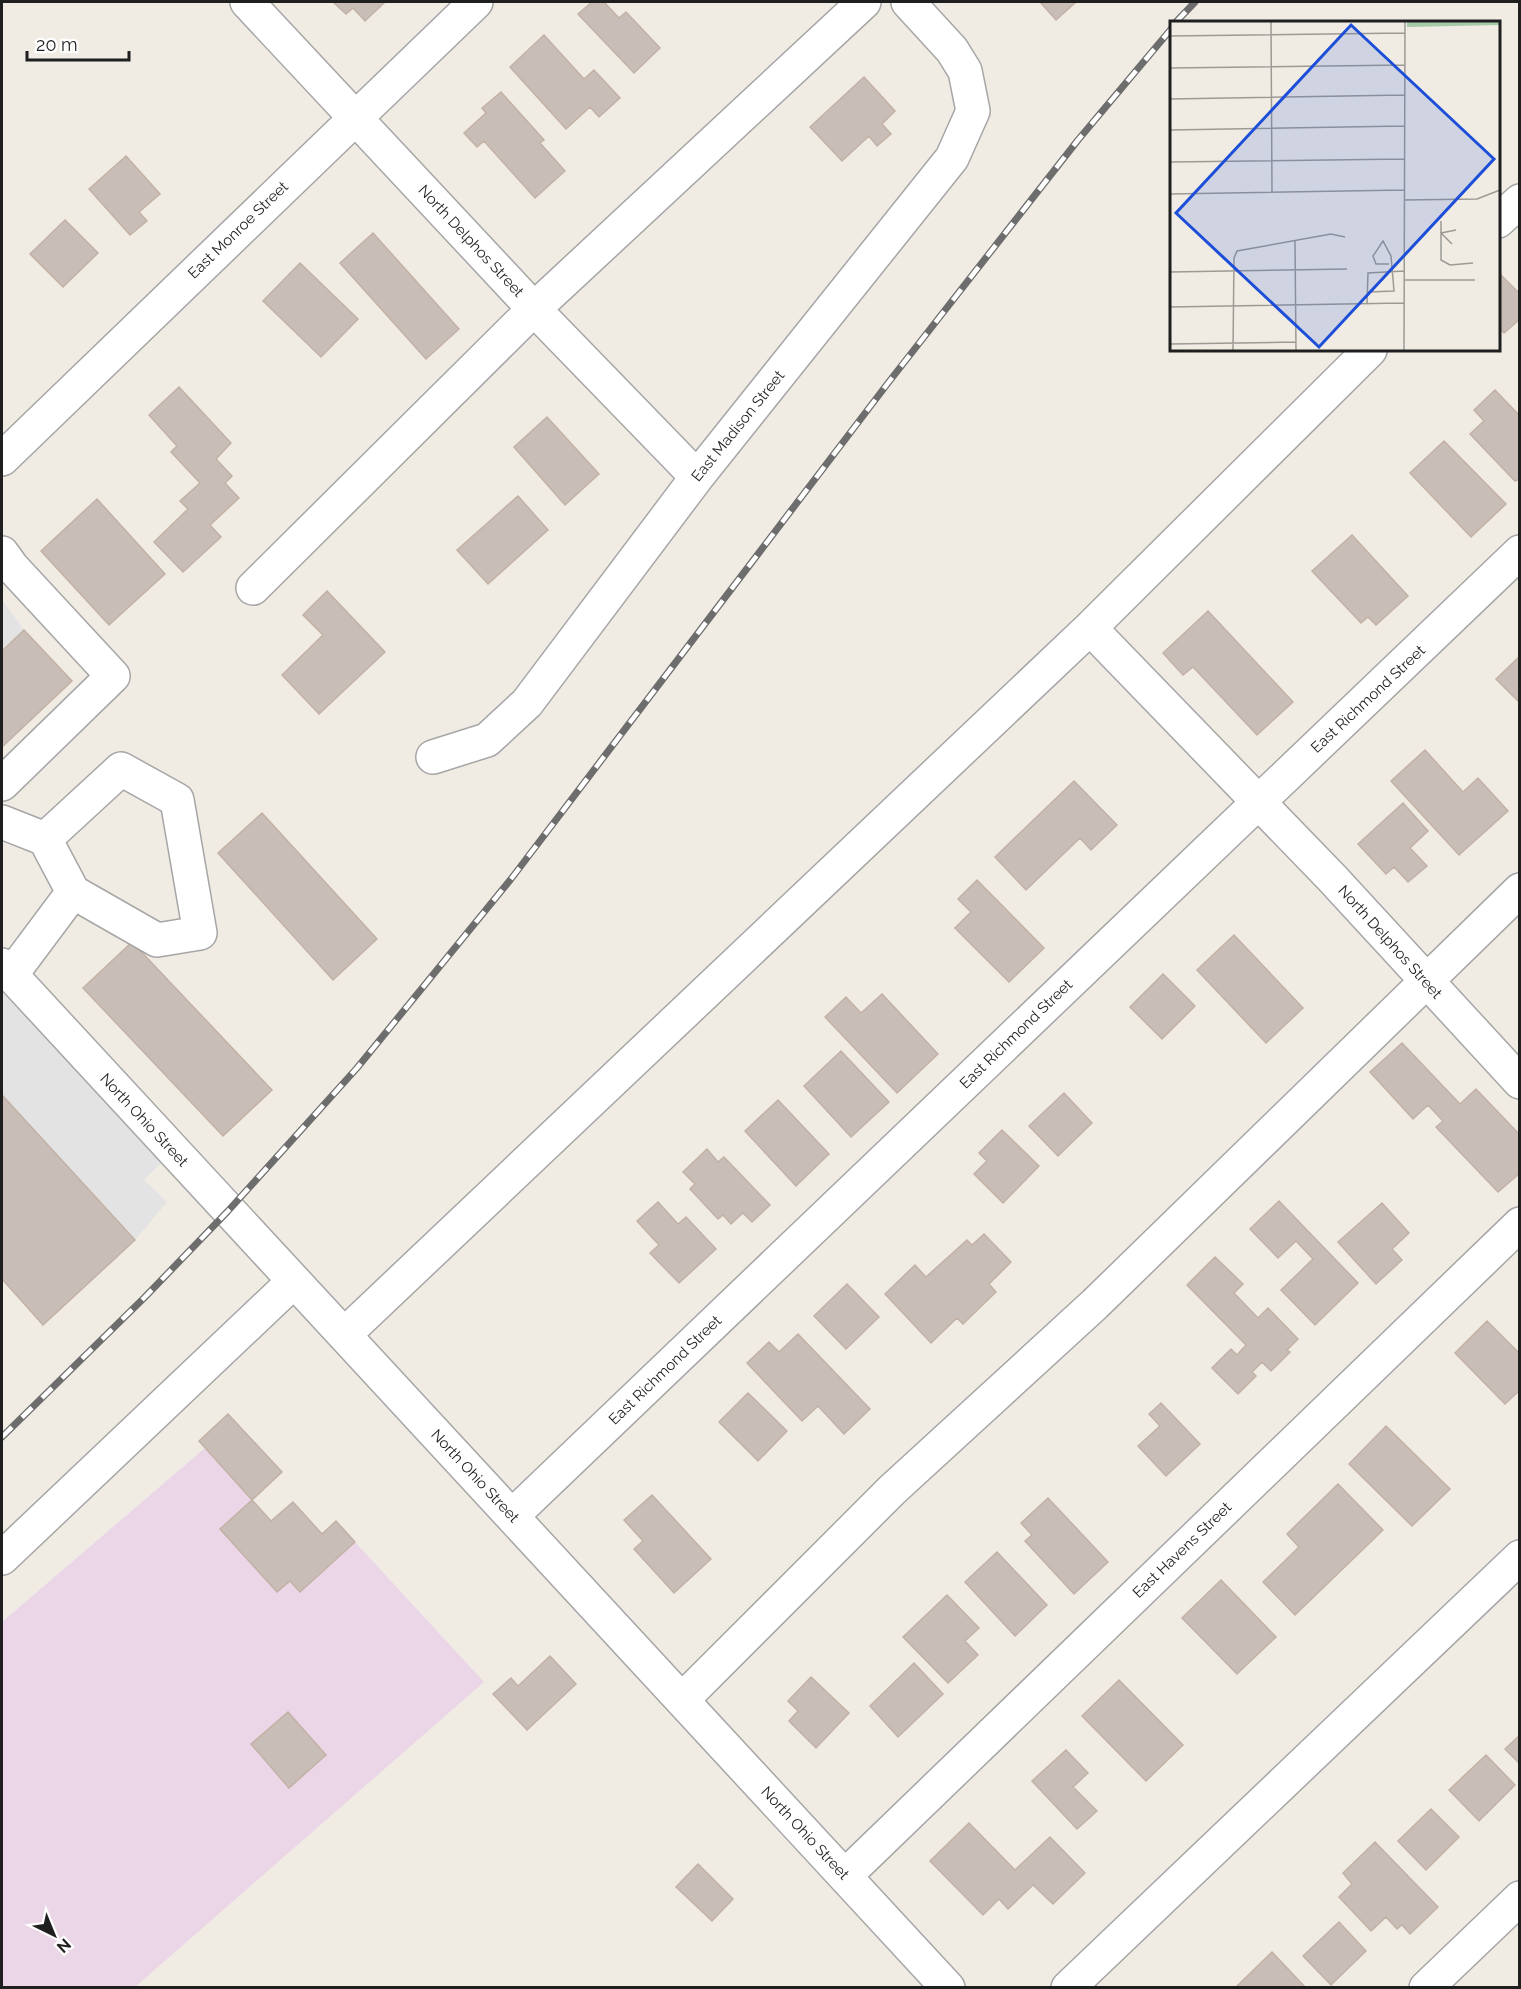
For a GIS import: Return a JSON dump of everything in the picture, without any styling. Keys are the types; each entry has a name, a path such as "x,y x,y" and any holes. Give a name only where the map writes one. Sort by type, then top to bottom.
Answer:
{"street":[{"name":"North Delphos Street","path":"247,2 534,309 697,477"},
{"name":"East Monroe Street","path":"2,459 476,2"},
{"path":"253,588 534,309 864,2"},
{"name":"East Madison Street","path":"433,758 487,740 527,703 697,477 952,158 973,111 965,71 952,50 908,2"},
{"path":"1500,219 1520,201"},
{"path":"344,1335 1090,628 1369,351"},
{"name":"East Richmond Street","path":"513,1516 1520,552"},
{"path":"2,784 113,676 5,566"},
{"name":"North Delphos Street","path":"1090,628 1332,878 1520,1082"},
{"path":"2,822 45,839 73,892 157,940 200,933 177,800 121,769 45,839"},
{"path":"683,1699 892,1490 1095,1304 1520,890"},
{"path":"6,970 73,892"},
{"name":"North Ohio Street","path":"6,970 948,1988"},
{"name":"East Havens Street","path":"845,1876 1520,1224"},
{"path":"2,1558 294,1281"},
{"path":"1068,1988 1520,1557"},
{"path":"1426,1988 1520,1898"}],"shaded area":[{"path":"2,600 24,630 2,651"},
{"path":"2,965 173,1151 144,1180 167,1202 135,1240 2,1095"},
{"path":"205,1448 252,1500 220,1529 277,1592 290,1581 300,1592 355,1542 484,1682 135,1987 2,1987 2,1622"}],"building":[{"path":"333,2 385,2 365,21 353,8 346,14"},
{"path":"592,2 604,2 619,18 626,12 660,48 634,73 578,14"},
{"path":"1040,2 1076,2 1056,20"},
{"path":"544,35 584,79 594,70 620,98 599,117 590,107 566,129 510,67"},
{"path":"864,77 895,111 882,124 891,134 877,146 869,136 842,161 810,127"},
{"path":"501,92 544,140 540,143 565,171 535,198 484,141 477,147 464,133 486,113 482,108"},
{"path":"126,156 160,194 139,212 147,221 130,235 89,189"},
{"path":"65,220 98,253 63,287 30,254"},
{"path":"373,233 459,329 426,359 340,263"},
{"path":"300,263 358,319 321,357 263,301"},
{"path":"1500,274 1520,294 1520,319 1504,333 1500,329"},
{"path":"179,387 231,443 216,459 232,476 225,483 239,498 210,525 221,537 183,572 154,542 188,509 180,501 200,483 171,452 177,446 149,415"},
{"path":"1495,390 1520,416 1520,479 1515,481 1470,434 1484,421 1474,410"},
{"path":"547,417 599,474 565,505 514,447"},
{"path":"1444,441 1506,504 1471,537 1410,473"},
{"path":"518,496 548,530 488,584 457,550"},
{"path":"97,499 165,574 109,625 41,551"},
{"path":"1352,535 1408,596 1376,625 1368,617 1361,623 1312,571"},
{"path":"327,591 385,652 319,714 282,675 323,635 303,615"},
{"path":"1208,611 1293,702 1257,735 1193,667 1183,675 1163,653"},
{"path":"24,630 72,681 2,747 2,651"},
{"path":"1520,656 1520,703 1496,679"},
{"path":"1425,750 1463,792 1478,778 1508,811 1459,855 1391,781"},
{"path":"1074,781 1117,825 1091,850 1080,838 1026,890 995,857"},
{"path":"1403,803 1428,831 1410,848 1427,866 1408,882 1394,867 1386,874 1358,844"},
{"path":"262,813 377,939 333,980 218,853"},
{"path":"977,880 1044,948 1009,982 955,928 971,912 958,899"},
{"path":"1234,935 1303,1008 1266,1043 1197,970"},
{"path":"132,942 272,1090 223,1136 83,988"},
{"path":"1163,974 1195,1006 1162,1039 1130,1007"},
{"path":"882,994 938,1054 897,1093 825,1017 846,997 861,1013"},
{"path":"1402,1043 1460,1104 1476,1089 1520,1135 1520,1173 1498,1192 1436,1127 1443,1121 1428,1105 1413,1119 1370,1072"},
{"path":"841,1051 889,1102 851,1137 804,1086"},
{"path":"1064,1093 1092,1123 1058,1156 1029,1126"},
{"path":"2,1095 135,1240 43,1325 2,1279"},
{"path":"778,1100 829,1154 796,1186 745,1131"},
{"path":"1002,1130 1039,1166 1003,1203 974,1174 987,1161 979,1153"},
{"path":"707,1149 718,1162 724,1157 770,1205 752,1222 743,1213 731,1224 723,1215 718,1219 690,1189 695,1184 683,1172"},
{"path":"1279,1201 1358,1283 1315,1325 1281,1290 1313,1259 1296,1241 1278,1258 1250,1229"},
{"path":"658,1202 678,1224 686,1217 716,1249 679,1283 650,1253 659,1245 637,1221"},
{"path":"1382,1203 1409,1233 1392,1249 1402,1260 1376,1284 1338,1242"},
{"path":"984,1234 1011,1262 989,1284 996,1292 963,1324 957,1318 931,1343 885,1294 915,1265 926,1277 967,1240 972,1245"},
{"path":"1215,1257 1243,1284 1234,1293 1258,1318 1268,1308 1298,1339 1287,1350 1290,1352 1271,1371 1262,1362 1252,1372 1256,1376 1238,1394 1212,1368 1231,1349 1237,1355 1246,1345 1187,1285"},
{"path":"847,1284 879,1317 846,1349 814,1316"},
{"path":"1487,1321 1520,1354 1520,1390 1505,1404 1455,1353"},
{"path":"798,1334 870,1409 844,1434 818,1406 802,1421 747,1363 769,1342 779,1352"},
{"path":"748,1393 787,1431 758,1461 719,1422"},
{"path":"1161,1403 1200,1444 1166,1476 1138,1446 1160,1426 1149,1414"},
{"path":"228,1414 282,1472 252,1500 199,1441"},
{"path":"1386,1426 1450,1489 1412,1526 1349,1464"},
{"path":"1338,1484 1383,1530 1295,1615 1263,1582 1299,1547 1287,1534"},
{"path":"652,1495 711,1559 674,1593 634,1549 643,1541 624,1520"},
{"path":"1048,1498 1108,1562 1074,1594 1025,1541 1032,1535 1021,1523"},
{"path":"252,1500 271,1521 293,1502 322,1534 336,1521 355,1542 300,1592 290,1581 277,1592 220,1529"},
{"path":"997,1552 1047,1605 1015,1636 965,1582"},
{"path":"1221,1580 1276,1637 1237,1674 1182,1618"},
{"path":"947,1595 979,1628 965,1641 978,1655 948,1683 903,1637"},
{"path":"550,1656 576,1684 527,1730 493,1694 511,1678 518,1686"},
{"path":"914,1663 943,1694 898,1737 870,1706"},
{"path":"811,1677 849,1713 816,1748 789,1721 798,1711 788,1701"},
{"path":"1119,1680 1183,1745 1146,1781 1082,1716"},
{"path":"288,1712 326,1755 289,1788 251,1744"},
{"path":"1520,1735 1520,1764 1505,1749"},
{"path":"1066,1750 1088,1773 1073,1787 1097,1811 1077,1829 1032,1781"},
{"path":"1486,1755 1515,1785 1479,1821 1449,1790"},
{"path":"1431,1809 1459,1837 1426,1870 1398,1841"},
{"path":"969,1823 1015,1870 1050,1837 1085,1873 1053,1904 1033,1885 1008,1909 999,1899 983,1915 930,1861"},
{"path":"1375,1842 1438,1907 1410,1934 1402,1925 1397,1929 1386,1917 1371,1931 1339,1897 1352,1884 1343,1873"},
{"path":"698,1864 733,1899 712,1921 676,1887"},
{"path":"1339,1922 1366,1951 1331,1985 1303,1956"},
{"path":"1272,1952 1306,1988 1235,1988"}],"railway":[{"path":"1177,21 1195,2"},
{"path":"2,1437 144,1298 228,1211 357,1068 511,879 888,383 1078,140 1170,30"}]}
